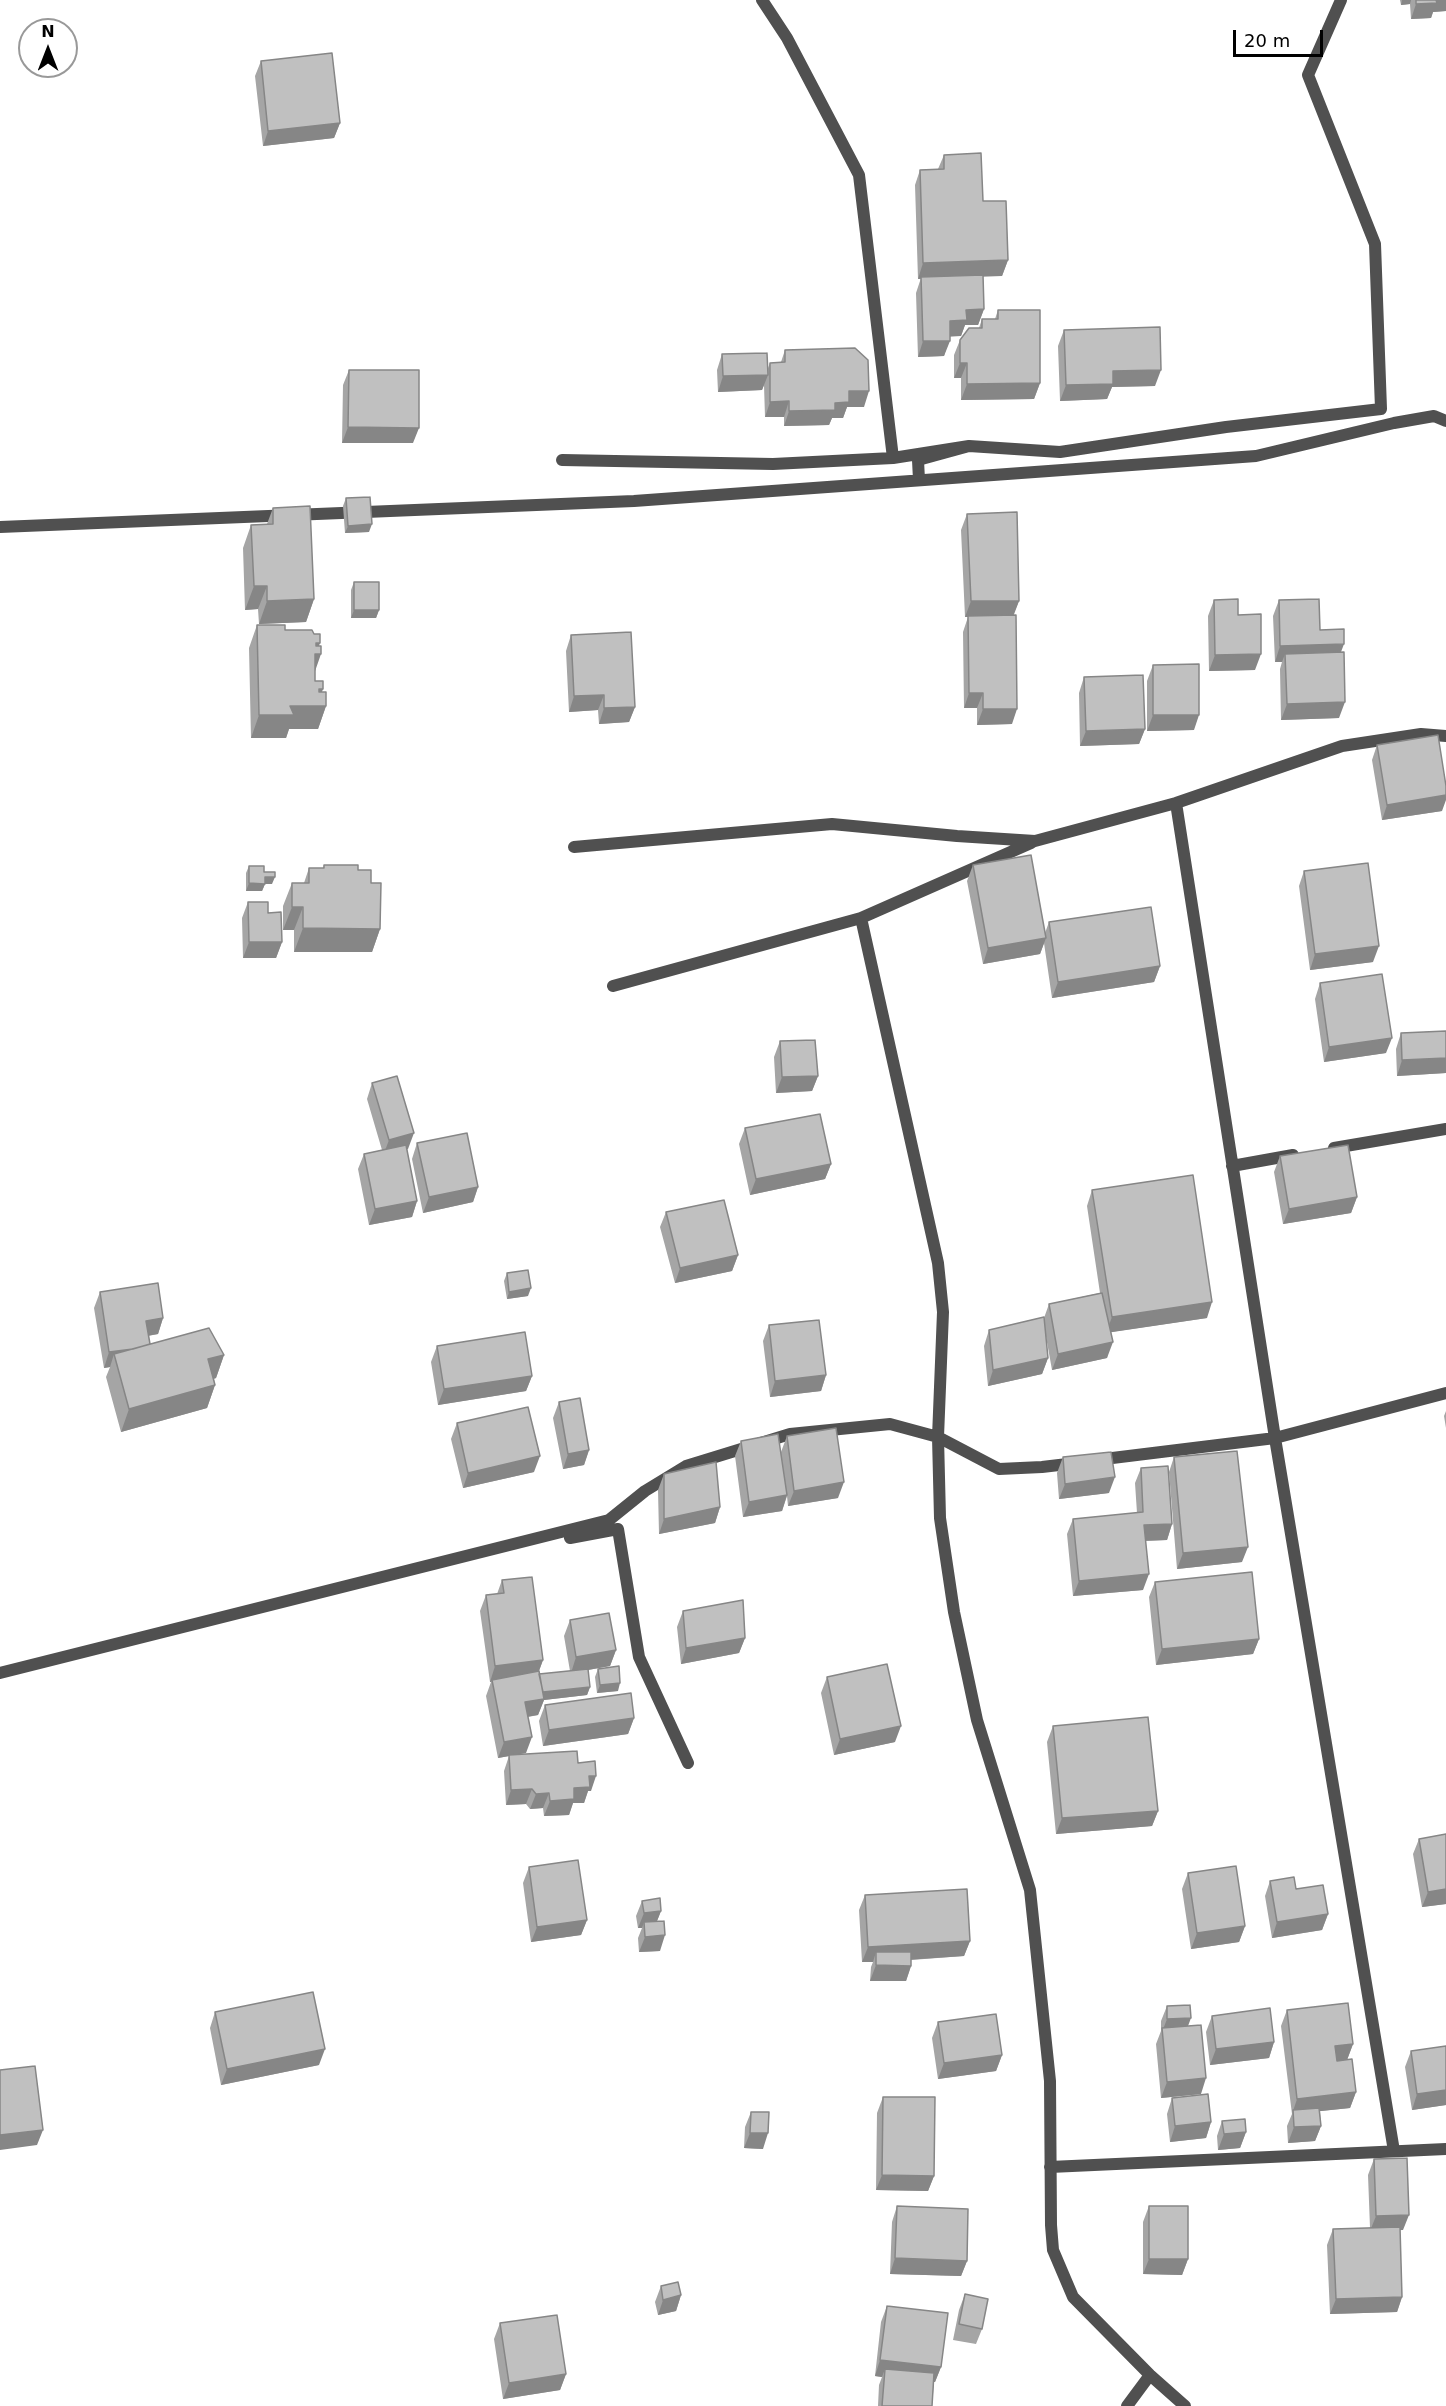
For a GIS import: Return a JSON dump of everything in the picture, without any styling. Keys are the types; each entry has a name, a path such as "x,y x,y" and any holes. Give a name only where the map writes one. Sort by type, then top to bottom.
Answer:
{"street":[{"path":"762,0 787,38 859,175 893,458"},
{"path":"562,460 773,464 893,458 969,446 1060,452 1227,427 1381,409 1375,244 1308,75 1341,0"},
{"path":"0,527 634,501 1256,456 1394,423 1434,416 1446,421"},
{"path":"918,480 918,460 969,446"},
{"path":"613,986 861,918 1035,841 1176,803 1342,746 1421,734 1446,736"},
{"path":"1176,803 1275,1438 1394,2151"},
{"path":"574,847 832,824 1035,841"},
{"path":"861,918 938,1263 943,1311 938,1437 940,1518 954,1612 977,1720 1030,1890 1050,2081 1053,2250 1073,2297 1150,2376 1185,2406"},
{"path":"1232,1166 1446,1129"},
{"path":"0,1672 609,1520 645,1491 686,1466 790,1434 890,1424 938,1437 999,1469 1042,1467 1275,1438 1446,1394"},
{"path":"480,1553 618,1529 639,1657 688,1763"},
{"path":"1050,2167 1446,2149"},
{"path":"1127,2406 1150,2376"}],"building":[{"path":"1416,0 1436,0 1437,3 1416,4"},
{"path":"332,53 340,123 268,131 261,61"},
{"path":"981,153 983,201 1006,201 1008,260 923,263 920,170 944,169 944,155"},
{"path":"983,275 984,309 966,310 967,320 950,321 950,341 923,341 921,277"},
{"path":"998,310 1040,310 1040,383 967,384 967,363 960,363 960,340 969,328 982,328 982,319 998,319"},
{"path":"1160,327 1161,370 1113,371 1113,384 1066,385 1064,330"},
{"path":"855,348 868,360 869,391 849,391 849,402 835,403 835,410 789,411 789,401 770,402 770,363 785,362 785,350"},
{"path":"767,353 768,375 723,376 722,354"},
{"path":"349,370 419,370 419,428 348,427"},
{"path":"370,497 372,524 348,526 346,498"},
{"path":"310,506 314,599 267,601 267,586 254,586 251,525 273,524 273,508"},
{"path":"1017,512 1019,601 971,601 967,514"},
{"path":"354,582 379,582 379,610 354,610"},
{"path":"1238,599 1238,615 1261,614 1261,654 1215,655 1214,600"},
{"path":"1319,599 1320,630 1344,629 1344,644 1280,646 1279,600"},
{"path":"1016,615 1017,709 983,709 983,693 969,693 968,616"},
{"path":"257,625 285,625 285,630 312,630 314,634 320,634 320,643 316,643 316,646 321,646 321,654 315,654 315,681 323,681 323,689 319,689 319,692 326,692 326,706 290,706 294,715 259,715"},
{"path":"631,632 635,707 604,708 604,695 574,696 571,635"},
{"path":"1344,652 1345,702 1287,704 1285,654"},
{"path":"1199,664 1199,715 1153,715 1153,665"},
{"path":"1143,675 1145,729 1086,731 1084,677"},
{"path":"1438,735 1446,795 1387,805 1377,745"},
{"path":"1031,855 1046,938 988,948 973,865"},
{"path":"1368,863 1379,946 1315,954 1304,871"},
{"path":"324,865 358,865 358,870 371,870 371,883 381,883 380,929 303,928 303,907 292,907 292,883 309,883 309,868 324,868"},
{"path":"249,866 264,866 264,872 275,872 275,877 265,877 265,884 249,883"},
{"path":"248,902 268,902 268,913 281,912 282,942 249,942"},
{"path":"1151,907 1160,966 1058,982 1049,922"},
{"path":"1382,974 1392,1038 1329,1047 1320,983"},
{"path":"1446,1031 1446,1058 1402,1060 1401,1033"},
{"path":"815,1040 818,1076 782,1077 780,1041"},
{"path":"397,1076 414,1133 389,1140 372,1083"},
{"path":"820,1114 831,1164 756,1179 745,1128"},
{"path":"467,1133 478,1187 429,1197 417,1143"},
{"path":"406,1145 417,1201 375,1209 364,1154"},
{"path":"1348,1145 1357,1197 1289,1209 1280,1156"},
{"path":"1193,1175 1212,1302 1112,1317 1092,1190"},
{"path":"724,1200 738,1255 680,1268 666,1212"},
{"path":"528,1270 531,1288 509,1292 507,1273"},
{"path":"158,1283 163,1318 146,1321 150,1344 109,1352 100,1292"},
{"path":"1102,1293 1113,1342 1058,1354 1049,1304"},
{"path":"1044,1317 1048,1358 993,1370 989,1330"},
{"path":"819,1320 826,1375 775,1381 769,1325"},
{"path":"209,1328 224,1355 208,1359 215,1385 129,1409 114,1354"},
{"path":"525,1332 532,1376 444,1389 437,1346"},
{"path":"580,1398 589,1450 568,1454 559,1402"},
{"path":"528,1407 540,1456 468,1473 457,1423"},
{"path":"836,1428 844,1482 794,1491 787,1436"},
{"path":"778,1434 787,1495 749,1502 741,1441"},
{"path":"1237,1451 1248,1547 1183,1553 1174,1457"},
{"path":"1111,1452 1115,1477 1065,1484 1063,1457"},
{"path":"716,1462 720,1507 664,1519 664,1474"},
{"path":"1168,1466 1172,1524 1144,1525 1149,1574 1079,1581 1073,1519 1143,1512 1141,1468"},
{"path":"1252,1572 1259,1639 1162,1649 1155,1582"},
{"path":"532,1577 543,1660 495,1666 486,1595 504,1593 502,1580"},
{"path":"743,1600 745,1638 686,1648 683,1611"},
{"path":"609,1613 616,1650 576,1657 570,1620"},
{"path":"887,1664 901,1726 840,1739 827,1677"},
{"path":"619,1666 620,1683 600,1685 598,1669"},
{"path":"588,1669 590,1687 543,1692 539,1674"},
{"path":"539,1671 544,1699 525,1702 532,1737 504,1742 492,1680"},
{"path":"631,1693 634,1718 549,1730 545,1705"},
{"path":"1148,1717 1158,1811 1062,1818 1053,1726"},
{"path":"577,1751 578,1763 595,1761 596,1776 589,1776 590,1787 574,1788 574,1799 550,1801 549,1793 536,1794 532,1789 511,1790 509,1755"},
{"path":"1446,1834 1446,1889 1428,1892 1419,1839"},
{"path":"578,1860 587,1920 537,1927 529,1867"},
{"path":"1236,1866 1245,1926 1197,1933 1188,1873"},
{"path":"1294,1877 1296,1889 1323,1885 1328,1914 1277,1922 1270,1881"},
{"path":"967,1889 970,1941 868,1947 865,1895"},
{"path":"660,1898 661,1911 644,1913 642,1901"},
{"path":"664,1921 665,1935 645,1937 644,1922"},
{"path":"876,1952 911,1952 911,1966 876,1965"},
{"path":"313,1992 325,2049 227,2069 215,2012"},
{"path":"1348,2003 1353,2044 1335,2046 1337,2061 1352,2059 1356,2092 1297,2099 1287,2010"},
{"path":"1190,2005 1191,2018 1167,2019 1167,2006"},
{"path":"1270,2008 1274,2042 1216,2049 1212,2016"},
{"path":"996,2014 1002,2055 944,2063 938,2022"},
{"path":"1201,2025 1206,2078 1167,2082 1162,2028"},
{"path":"1446,2046 1446,2090 1417,2094 1411,2051"},
{"path":"35,2066 43,2130 0,2135 0,2070"},
{"path":"1208,2094 1211,2122 1175,2126 1172,2098"},
{"path":"883,2097 935,2097 934,2176 882,2175"},
{"path":"1319,2108 1321,2126 1294,2127 1293,2110"},
{"path":"751,2112 769,2112 768,2133 750,2133"},
{"path":"1245,2119 1246,2132 1224,2134 1222,2121"},
{"path":"1407,2158 1409,2215 1376,2216 1374,2159"},
{"path":"897,2206 968,2209 967,2261 895,2258"},
{"path":"1149,2206 1188,2206 1188,2259 1149,2259"},
{"path":"1400,2227 1402,2297 1336,2299 1333,2229"},
{"path":"678,2282 681,2295 663,2300 661,2286"},
{"path":"965,2294 988,2299 982,2329 959,2324"},
{"path":"887,2306 948,2313 941,2367 880,2360"},
{"path":"557,2315 566,2374 509,2383 500,2323"},
{"path":"885,2369 934,2373 932,2406 882,2406"}]}
